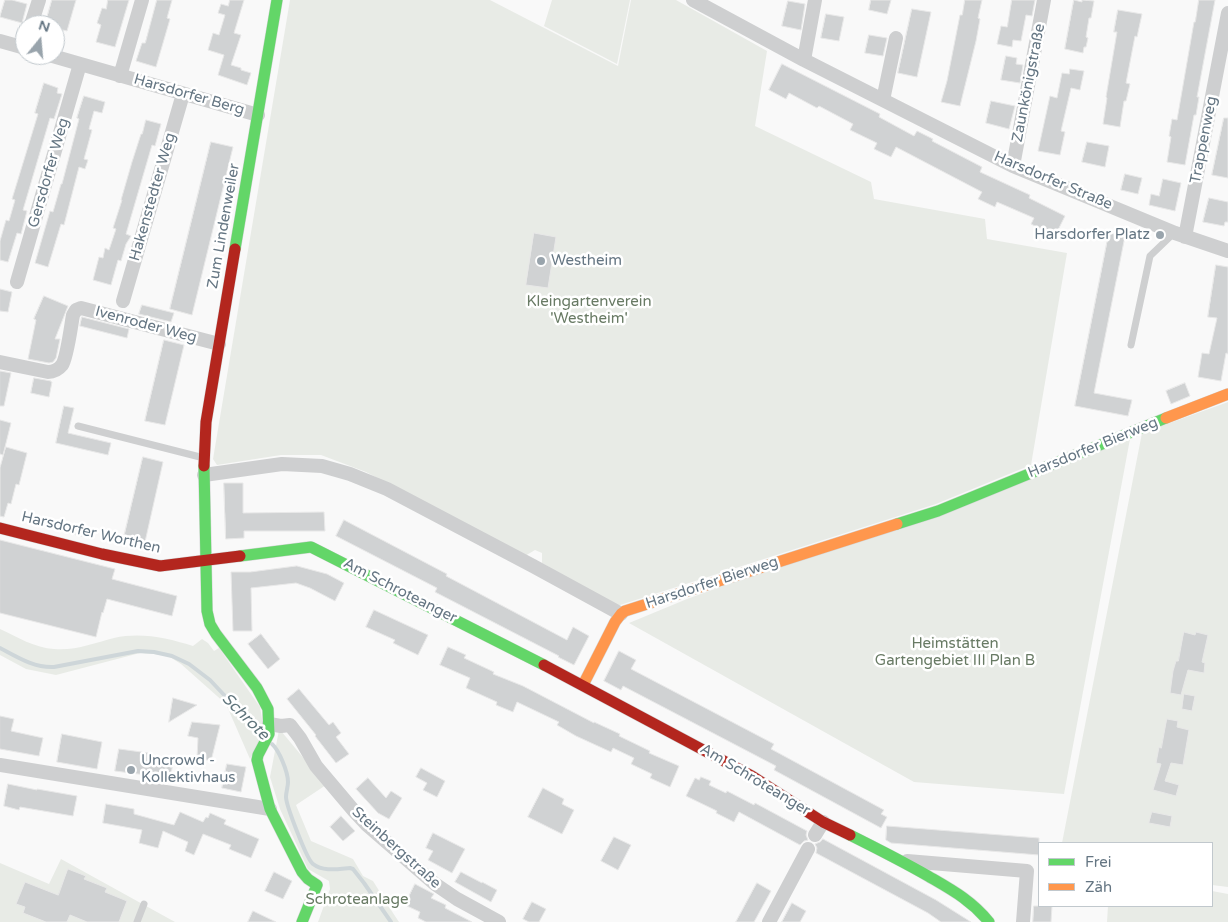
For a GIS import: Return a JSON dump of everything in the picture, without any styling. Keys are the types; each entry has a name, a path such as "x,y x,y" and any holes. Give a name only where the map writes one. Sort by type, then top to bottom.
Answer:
{"street":[{"path":"34,15 39,0"},
{"name":"Harsdorfer Berg","path":"120,76 142,0"},
{"name":"Zum Lindenweiler","path":"205,560 204,458 206,422 277,0"},
{"name":"Harsdorfer Straße","path":"692,0 804,60 1013,166 1180,234 1228,251"},
{"path":"804,60 815,0"},
{"name":"Zaunkönigstraße","path":"1013,166 1044,0"},
{"name":"Trappenweg","path":"1180,234 1228,14"},
{"path":"883,100 896,38"},
{"path":"0,41 15,45"},
{"name":"Harsdorfer Berg","path":"65,60 258,115"},
{"name":"Gersdorfer Weg","path":"17,282 80,64"},
{"name":"Hakenstedter Weg","path":"123,301 183,94"},
{"name":"Ivenroder Weg","path":"0,362 48,372 57,370 64,359 73,315 79,308 218,344"},
{"name":"Harsdorfer Bierweg","path":"621,614 625,611 938,511 1228,394"},
{"path":"204,476 282,464 322,466 350,474 386,489 621,614 615,622 583,685"},
{"name":"Harsdorfer Worthen","path":"0,528 147,564 168,565 205,560"},
{"name":"Am Schroteanger","path":"205,560 298,548 311,547 316,549 583,685 752,776 823,822 900,860 966,899 989,922"},
{"path":"205,560 206,607 210,624 257,688 268,709 269,729 258,755 258,762 270,809 302,872 317,885 302,922"},
{"name":"Steinbergstraße","path":"269,729 290,724 316,766 367,825 430,880 457,899 499,922"},
{"path":"0,765 270,809"},
{"path":"815,835 823,822"},
{"path":"769,922 808,849"},
{"name":"Am Schroteanger","path":"900,860 1027,871 1023,922"}],"lane":[{"path":"1132,345 1150,256 1180,234"},
{"path":"78,426 204,458"},
{"path":"137,922 144,904"}],"green space":[{"name":"Kleingartenverein 'Westheim'","path":"290,0 490,0 618,66 631,0 676,0 767,51 755,126 871,182 874,199 985,219 987,239 1067,253 1031,465 936,504 617,606 542,563 542,553 535,550 525,556 366,472 321,455 281,455 217,465 213,459"},
{"path":"552,0 630,0 617,64 544,26"},
{"path":"1228,402 1228,887 1213,885 1213,842 1062,842 1142,433"},
{"name":"Heimstätten Gartengebiet III Plan B","path":"1130,439 1064,794 914,782 629,623 687,599"},
{"path":"0,629 33,644 54,649 77,648 124,636 164,638 193,646 202,639 214,651 219,648 260,707 264,731 250,759 226,704 181,664 168,656 140,653 56,675 26,669 0,655"},
{"name":"Schroteanlage","path":"279,730 326,785 296,805 311,841 353,859 363,876 373,881 399,922 318,922 330,889 329,881 308,869 280,809 270,777"},
{"path":"61,859 175,922 0,922 0,863 49,884"},
{"path":"1213,891 1228,894 1228,922 1107,922 1108,907 1213,907"}],"building":[{"path":"5,0 27,4 24,15 15,15 15,21 0,17"},
{"path":"52,0 76,0 67,31 65,30 65,15 48,15"},
{"path":"108,0 129,0 115,47 96,42 101,25 97,23 102,8 106,9"},
{"path":"157,0 172,0 167,18 170,19 156,67 136,61 142,43 145,43"},
{"path":"230,0 244,0 234,33 241,35 231,65 251,73 247,85 218,75 224,55 208,50 213,33 219,35 225,15 218,13 221,4 228,6"},
{"path":"871,0 891,0 887,14 869,10"},
{"path":"965,0 982,0 976,41 960,106 941,102"},
{"path":"1012,0 1035,0 1032,16 1026,15 1021,41 1013,40 1012,47 997,44 1001,26 1007,27"},
{"path":"1074,0 1082,2 1082,0 1094,1 1091,18 1089,18 1086,37 1088,38 1083,53 1065,49"},
{"path":"1199,0 1215,0 1197,97 1199,97 1196,115 1194,115 1185,165 1167,162 1171,137 1169,136 1172,119 1177,120"},
{"path":"788,1 805,4 801,30 782,26"},
{"path":"912,9 931,12 917,77 898,73"},
{"path":"1118,10 1142,14 1137,37 1135,36 1126,83 1130,84 1126,101 1124,101 1120,127 1103,124 1117,32 1114,32"},
{"path":"826,14 844,17 839,41 821,38"},
{"path":"869,35 887,38 883,56 865,53"},
{"path":"1006,56 1017,58 1016,64 1023,65 1020,83 1001,80"},
{"path":"782,64 880,114 879,117 914,136 917,131 933,139 932,141 982,167 980,172 1030,195 1029,198 1065,216 1055,236 1031,224 1034,218 997,202 995,207 978,199 982,192 896,147 891,157 874,149 877,143 850,130 853,124 819,106 817,108 789,93 786,99 769,90"},
{"path":"1070,69 1084,71 1080,90 1071,88 1061,131 1065,132 1060,155 1038,151 1050,96 1057,98 1062,73 1069,74"},
{"path":"44,83 58,88 57,93 62,94 54,119 50,118 23,210 27,211 21,234 17,233 8,262 0,260 0,241 6,220 9,221 15,200 12,199 38,114 35,113"},
{"path":"84,96 105,102 102,113 94,111 89,129 92,130 84,159 88,160 85,169 79,167 64,225 61,224 48,267 35,263 50,211 53,212 62,184"},
{"path":"991,101 1015,106 1009,129 986,123"},
{"path":"1224,118 1228,118 1228,178 1212,175"},
{"path":"146,120 161,124 155,146 152,145 126,234 131,236 126,244 121,261 118,260 111,285 93,280 99,257 103,258 105,248 109,250 116,229 113,228"},
{"path":"211,142 233,147 192,315 170,309"},
{"path":"1087,142 1109,146 1105,167 1082,162"},
{"path":"1125,174 1142,178 1138,194 1121,190"},
{"path":"1163,179 1181,183 1175,211 1149,205 1151,194 1159,196"},
{"path":"1209,198 1228,202 1228,222 1225,222 1224,226 1203,222"},
{"name":"Westheim","path":"534,233 556,237 548,288 526,285"},
{"path":"1109,233 1125,236 1094,393 1132,400 1128,416 1075,406"},
{"path":"1216,265 1228,267 1228,354 1226,353 1221,381 1198,377 1202,353 1209,354 1217,318 1208,317"},
{"path":"0,289 12,292 8,312 0,311"},
{"path":"44,296 68,306 55,339 60,339 56,358 53,362 49,363 28,359 36,320 34,319"},
{"path":"142,305 174,313 171,322 139,314"},
{"path":"82,317 129,329 127,338 80,326"},
{"path":"164,340 184,345 165,425 145,421"},
{"path":"0,371 11,373 4,406 0,406"},
{"path":"34,378 52,382 49,397 31,393"},
{"path":"1185,383 1190,396 1171,404 1166,391"},
{"path":"64,406 74,408 68,433 111,443 108,455 56,443"},
{"path":"0,420 11,423 3,455 0,454"},
{"path":"6,447 27,453 19,485 16,484 11,504 8,503 4,517 0,516 0,468"},
{"path":"143,457 163,462 145,542 124,537"},
{"path":"224,483 243,483 243,513 324,512 325,531 244,531 244,538 226,539"},
{"path":"344,520 567,640 573,627 589,636 574,665 435,592 437,588 336,536"},
{"path":"59,521 91,528 89,538 56,530"},
{"path":"0,540 115,569 112,579 177,596 172,616 107,599 96,637 0,613"},
{"path":"297,566 327,574 344,583 335,601 296,583 251,588 252,631 233,631 231,572 250,572"},
{"path":"374,610 428,635 418,655 393,643 395,640 366,627"},
{"path":"1184,632 1195,635 1196,632 1208,635 1202,662 1205,663 1204,673 1188,670 1181,695 1170,693 1173,671 1176,661 1178,661"},
{"path":"261,634 280,659 268,669 248,644"},
{"path":"448,647 466,655 464,658 494,672 493,674 523,686 594,723 620,734 619,736 650,751 649,753 679,766 670,787 650,778 652,774 631,764 634,758 613,748 611,752 576,736 557,725 559,722 517,702 513,712 496,705 497,702 466,688 470,678 440,665"},
{"path":"619,651 636,660 631,669 774,744 771,749 884,810 881,814 887,817 881,828 774,770 776,766 623,686 621,690 604,681"},
{"path":"299,689 329,725 333,722 341,733 336,737 349,754 336,763 287,699"},
{"path":"1184,694 1195,696 1192,711 1182,709"},
{"path":"173,698 197,705 169,722"},
{"path":"0,716 14,719 11,731 43,738 39,756 0,749"},
{"path":"1167,719 1178,721 1177,727 1189,730 1183,765 1171,763 1165,781 1179,785 1176,796 1153,790 1161,764 1156,763"},
{"path":"192,722 220,725 211,761 197,758 198,738 188,736"},
{"path":"62,734 102,742 97,769 57,762"},
{"path":"119,749 149,753 148,758 173,764 170,778 146,773 146,775 115,771"},
{"path":"227,764 246,767 241,792 222,788"},
{"path":"421,768 445,781 437,797 423,790 427,783 416,777"},
{"path":"701,777 711,781 709,785 726,793 727,791 754,805 755,803 807,831 808,840 800,845 739,812 734,822 716,813 717,811 686,796 695,778 699,780"},
{"path":"368,778 386,798 391,791 402,798 389,819 378,813 356,789"},
{"path":"8,784 77,796 73,816 20,807 19,810 4,806"},
{"path":"543,788 564,799 562,804 574,810 562,834 528,817"},
{"path":"106,804 134,809 134,814 174,825 180,812 203,822 210,813 226,820 224,824 259,839 251,858 229,849 231,845 203,834 194,855 185,851 188,842 163,831 158,848 139,843 142,830 103,823"},
{"path":"1152,812 1172,816 1170,827 1149,823"},
{"path":"341,816 355,831 343,841 330,827"},
{"path":"887,826 1039,838 1039,842 1038,855 891,843 886,840"},
{"path":"433,833 465,849 452,873 428,860 433,851 426,848"},
{"path":"614,837 631,845 618,870 601,861"},
{"path":"823,839 936,900 971,922 941,922 928,913 816,853 817,848 815,844"},
{"path":"68,869 86,876 84,879 107,888 105,892 127,901 119,922 87,922 70,915 67,922 46,922 23,913 25,907 16,904 25,882 58,895"},
{"path":"274,872 292,881 283,899 265,891"},
{"path":"461,872 497,890 491,902 455,882"},
{"path":"757,883 771,891 754,922 736,922"},
{"path":"415,884 434,894 431,898 446,905 445,908 472,922 426,922 418,918 420,912 405,905"},
{"path":"532,902 546,909 539,922 529,922 523,919"},
{"path":"792,903 806,911 800,922 782,922"},
{"path":"1034,906 1052,907 1051,922 1033,922"},
{"path":"253,911 276,922 248,922"}],"waterway":[{"name":"Schrote","path":"0,648 26,661 47,667 138,651 172,656 189,664 210,680 262,733"},
{"name":"Schrote","path":"272,744 285,767 288,778 287,802 297,832 310,860 317,867 321,868 353,869 391,922"}],"traffic: fast":[{"path":"235,249 277,0"},
{"path":"897,524 938,511 1166,418"},
{"path":"204,466 207,611 210,624 216,634 257,688 268,709 269,734 257,760 270,809 302,872 317,885 302,922"},
{"path":"240,556 311,547 544,665"},
{"path":"850,835 953,891 968,901 989,922"}],"traffic: slow":[{"path":"1166,418 1228,394"},
{"path":"583,685 615,622 625,611 897,524"}],"traffic: jam":[{"path":"204,466 206,422 235,249"},
{"path":"0,528 102,554 160,566 240,556"},
{"path":"544,665 752,776 823,822 850,835"}],"place":[{"name":"Harsdorfer Platz","path":"1160,235"},
{"name":"Westheim","path":"541,261"},
{"name":"Uncrowd - Kollektivhaus","path":"131,770"}]}
